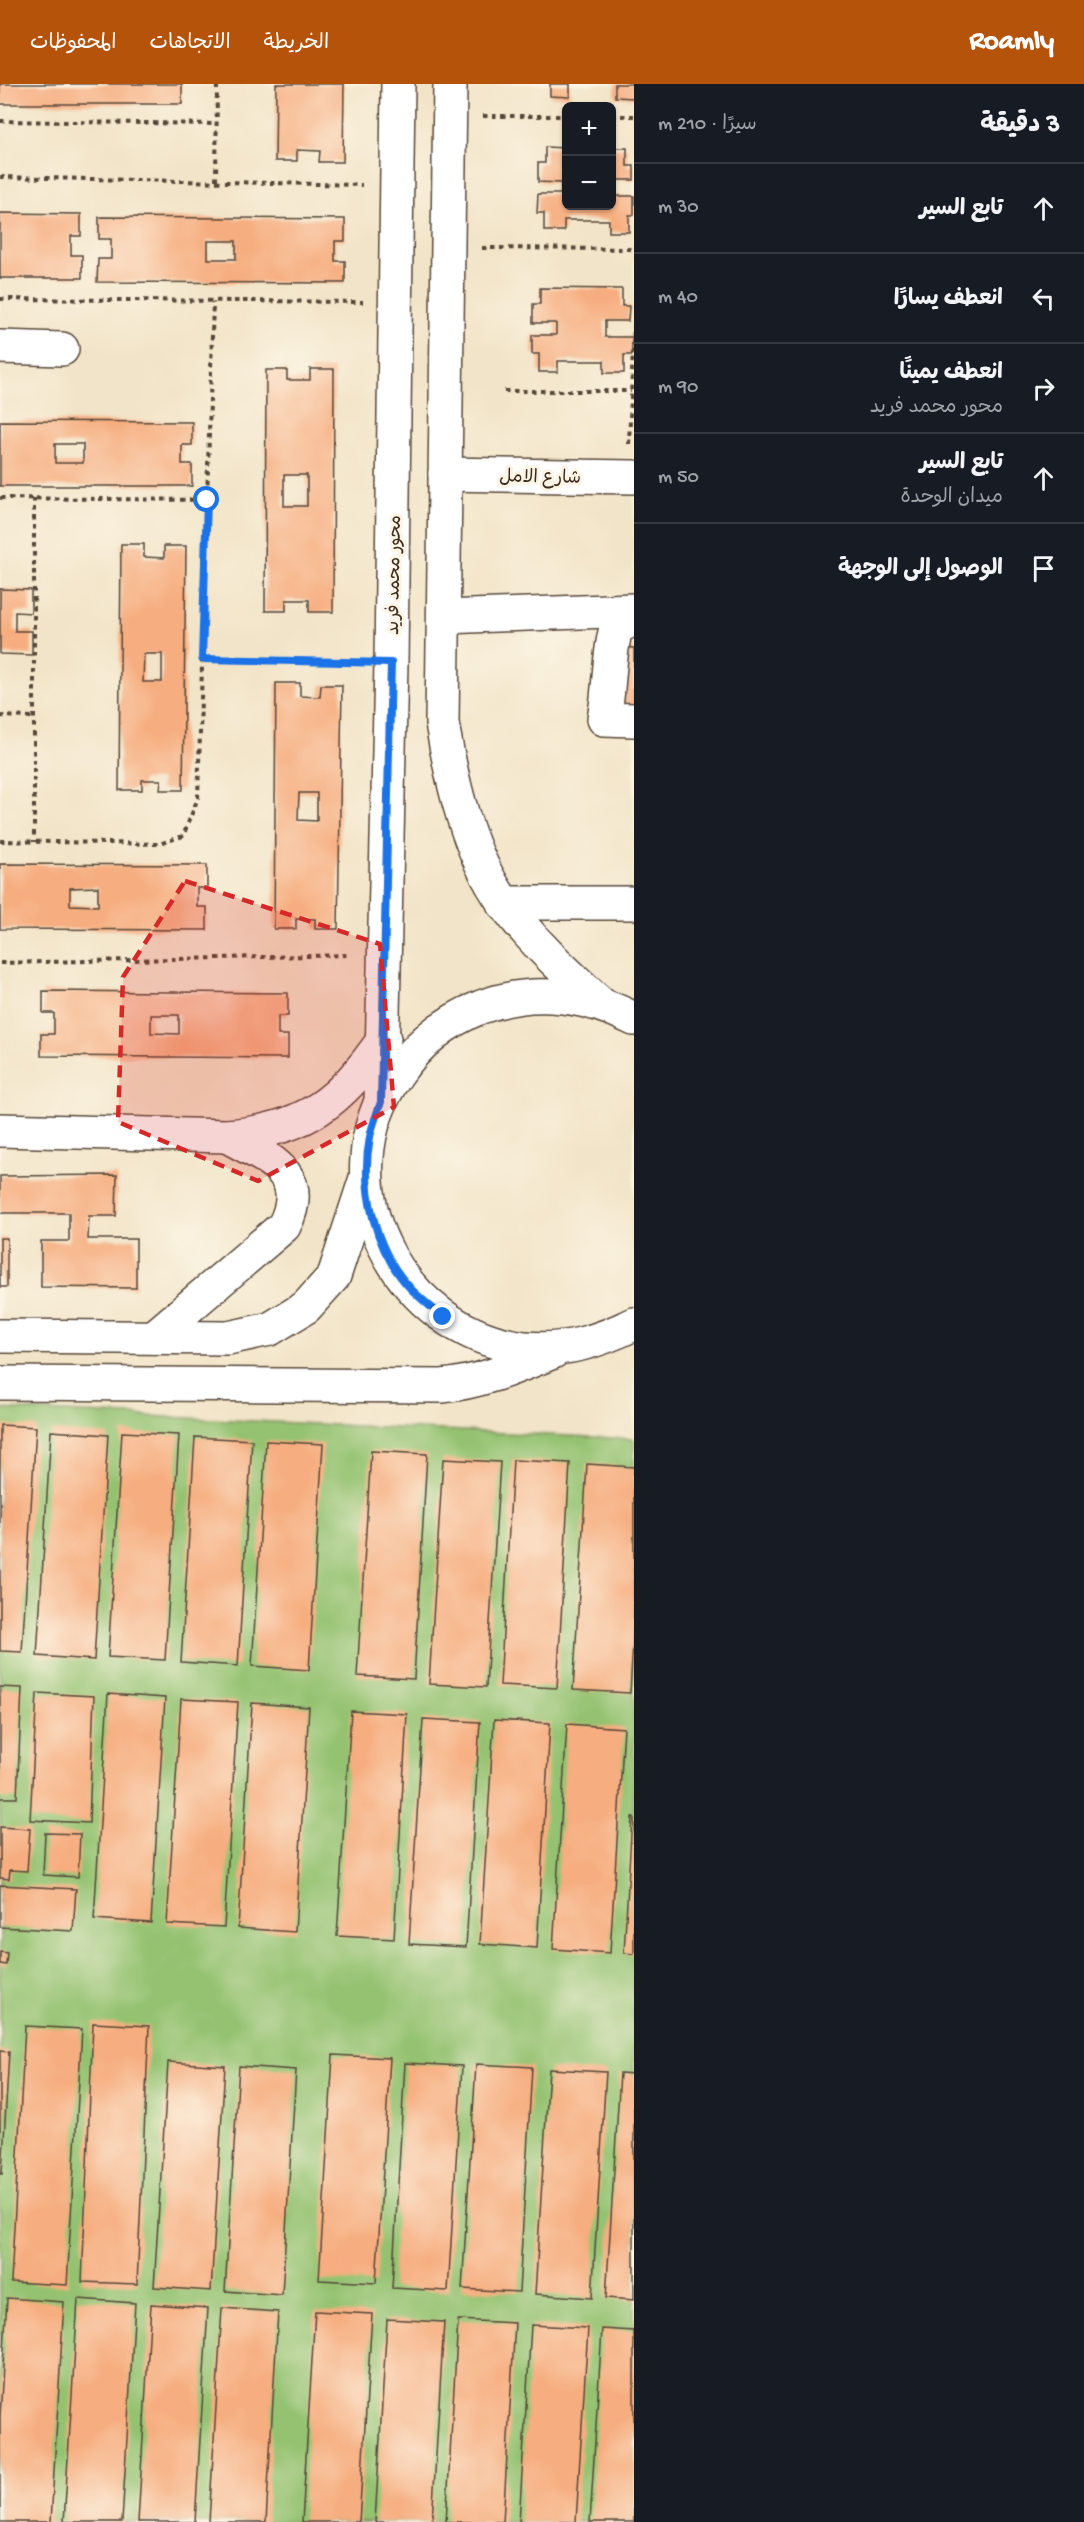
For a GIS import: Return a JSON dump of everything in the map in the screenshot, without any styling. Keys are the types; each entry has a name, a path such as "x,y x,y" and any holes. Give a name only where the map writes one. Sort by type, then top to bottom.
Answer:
{"street":[{"name":"محور محمد فريد","path":"381,1102 391,663 398,84"},
{"path":"450,100 442,723 458,801 471,838 503,903 550,958 602,1005"},
{"path":"0,347 62,349"},
{"name":"شارع الامل","path":"445,474 631,477"},
{"path":"444,617 634,610"},
{"path":"634,619 616,628 610,648 609,694 604,719 634,720"},
{"path":"503,903 634,903"},
{"path":"0,1336 228,1338 270,1329 306,1307 334,1276 366,1176 370,1137 381,1102 410,1056 435,1032 465,1014 498,1001 532,995 568,997 602,1005 634,1019"},
{"path":"0,1130 227,1136 268,1131 315,1112 339,1094 361,1072 384,1039"},
{"path":"154,1337 284,1226 291,1211 293,1196 289,1179 279,1166 227,1136"},
{"path":"366,1176 372,1214 385,1251 410,1288 443,1317 482,1337 525,1348 563,1348"},
{"path":"601,1340 634,1324"},
{"path":"0,1383 442,1386 489,1378 563,1348 601,1340 634,1339"}],"path":[{"path":"216,180 217,84"},
{"path":"450,100 562,115"},
{"path":"616,116 634,116"},
{"path":"0,121 216,124"},
{"path":"0,177 216,180 397,186"},
{"path":"448,248 634,249"},
{"path":"0,299 397,302"},
{"path":"0,841 159,844 183,836 198,798 213,302"},
{"path":"631,477 634,326"},
{"path":"504,391 631,391"},
{"path":"0,498 207,500"},
{"path":"34,498 34,842"},
{"path":"202,659 391,663"},
{"path":"0,716 34,717"},
{"path":"0,963 385,954"}],"highlighted area":[{"path":"185,881 380,944 394,1107 258,1181 118,1122 123,977"}],"green space":[{"path":"0,1409 634,1439 634,2522 0,2522"}],"building":[{"path":"0,84 182,84 182,104 0,104"},
{"path":"276,84 344,84 343,162 319,162 320,151 297,150 297,161 275,161"},
{"path":"550,84 570,84 570,97 550,96"},
{"path":"615,84 634,84 634,98 615,97"},
{"path":"545,147 562,148 562,210 616,210 616,196 634,196 634,215 629,215 629,232 609,232 609,220 564,220 564,231 544,231 544,213 537,213 538,194 561,194 561,183 538,182 538,163 545,163"},
{"path":"616,148 627,148 627,166 634,166 634,180 616,180"},
{"path":"0,213 81,214 81,236 71,236 71,255 82,255 82,278 0,278"},
{"path":"99,217 345,219 345,241 335,241 335,261 345,261 345,283 97,282 98,259 111,259 111,239 99,239","holes":["208,241 236,241 236,259 208,259"]},
{"path":"540,288 622,289 622,306 629,306 628,321 605,321 605,337 632,337 632,355 624,355 624,373 604,373 604,361 558,361 558,372 539,372 539,354 532,354 532,335 556,335 556,323 533,323 533,304 540,304"},
{"path":"310,369 334,369 333,612 309,612 309,600 286,600 286,611 265,611 266,370 287,370 287,380 310,380","holes":["284,475 307,475 307,506 284,506"]},
{"path":"0,421 192,422 192,445 182,445 182,464 192,464 192,486 0,486","holes":["55,444 83,444 83,463 55,463"]},
{"path":"121,544 144,544 144,557 164,558 164,546 186,546 183,790 160,790 161,780 142,780 142,790 119,790","holes":["144,654 162,654 162,682 143,682"]},
{"path":"0,589 31,590 31,613 15,612 15,631 32,631 32,655 0,654"},
{"path":"619,647 634,648 634,713 619,713"},
{"path":"276,683 300,683 300,696 320,697 321,685 342,685 338,929 315,929 315,919 296,919 296,929 274,929","holes":["299,793 317,793 317,821 298,820"]},
{"path":"0,864 207,865 207,888 197,888 197,907 207,907 207,930 0,929","holes":["98,887 98,906 70,905 70,888"]},
{"path":"43,991 288,993 288,1016 278,1016 278,1035 288,1035 288,1058 41,1056 41,1034 54,1034 54,1013 43,1013","holes":["151,1015 179,1015 179,1034 151,1033"]},
{"path":"117,1175 116,1216 89,1216 88,1239 136,1239 136,1288 41,1287 41,1241 69,1241 69,1213 0,1213 0,1176"},
{"path":"0,1238 7,1238 7,1287 0,1287"},
{"path":"0,1425 36,1427 22,1652 0,1651"},
{"path":"51,1431 108,1435 94,1660 37,1656"},
{"path":"122,1432 179,1435 165,1660 108,1657"},
{"path":"195,1437 252,1440 238,1666 181,1662"},
{"path":"266,1441 323,1444 309,1670 252,1666"},
{"path":"371,1451 427,1454 414,1679 357,1676"},
{"path":"443,1459 500,1462 486,1687 429,1684"},
{"path":"513,1460 570,1463 557,1688 500,1685"},
{"path":"587,1464 634,1467 634,1624 630,1693 573,1690"},
{"path":"0,1687 22,1688 17,1798 0,1798"},
{"path":"37,1693 94,1696 89,1823 30,1820"},
{"path":"108,1694 165,1698 151,1923 94,1919"},
{"path":"181,1699 238,1702 224,1927 167,1924"},
{"path":"252,1703 309,1707 295,1932 238,1928"},
{"path":"351,1711 407,1714 394,1939 337,1936"},
{"path":"423,1719 480,1722 466,1947 409,1944"},
{"path":"494,1720 550,1723 537,1948 480,1944"},
{"path":"567,1724 624,1728 610,1953 553,1949"},
{"path":"632,1817 634,1817 634,1954 624,1953"},
{"path":"0,1827 30,1829 27,1871 10,1870 9,1879 0,1878"},
{"path":"45,1833 80,1834 78,1877 43,1875"},
{"path":"0,1885 76,1889 73,1931 0,1927"},
{"path":"0,1952 7,1953 6,1965 0,1964"},
{"path":"93,2023 149,2026 137,2284 82,2282"},
{"path":"25,2026 82,2029 67,2285 11,2282"},
{"path":"0,2051 9,2052 2,2174 0,2174"},
{"path":"333,2055 390,2058 376,2283 319,2280"},
{"path":"168,2062 225,2066 211,2291 154,2287"},
{"path":"405,2063 462,2066 448,2291 392,2288"},
{"path":"476,2064 532,2067 519,2292 462,2289"},
{"path":"239,2066 296,2070 282,2295 225,2291"},
{"path":"549,2069 606,2072 592,2298 535,2294"},
{"path":"620,2073 634,2074 634,2300 606,2298"},
{"path":"7,2298 64,2302 51,2522 0,2522 0,2417"},
{"path":"78,2299 135,2303 122,2522 64,2522"},
{"path":"151,2304 208,2308 195,2522 138,2522"},
{"path":"222,2308 278,2312 266,2522 209,2522"},
{"path":"315,2311 372,2314 359,2522 302,2522"},
{"path":"387,2319 444,2322 432,2522 375,2522"},
{"path":"458,2320 515,2323 503,2522 446,2522"},
{"path":"531,2325 588,2328 576,2522 519,2522"},
{"path":"602,2329 634,2331 634,2522 590,2522"}],"route":[{"path":"207,500 202,659 391,663 381,1102 370,1137 366,1176 372,1214 385,1251 410,1288 443,1317"}]}
